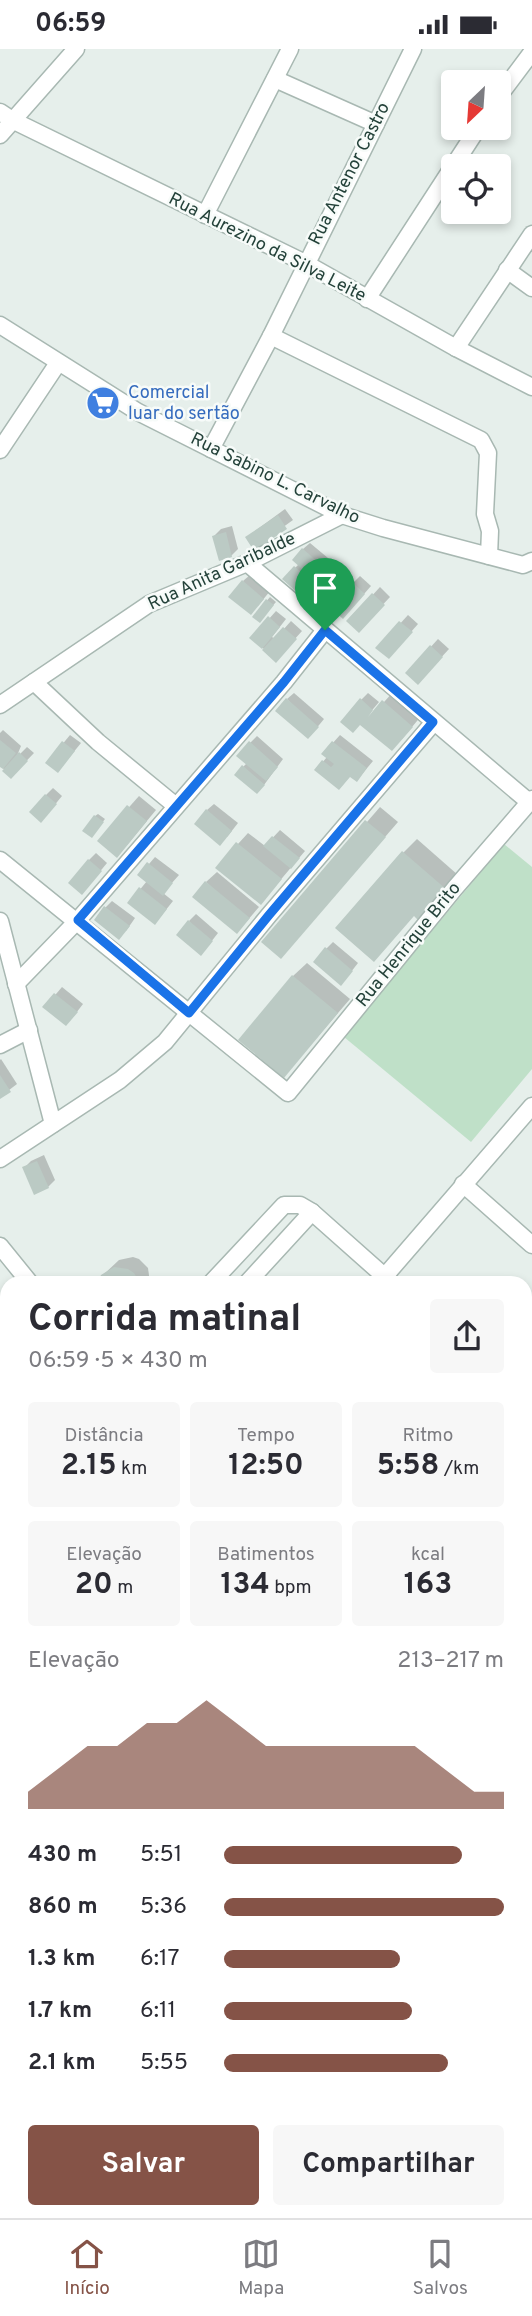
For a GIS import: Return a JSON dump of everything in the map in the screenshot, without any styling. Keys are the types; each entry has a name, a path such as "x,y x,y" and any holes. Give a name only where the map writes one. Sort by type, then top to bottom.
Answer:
{"street":[{"path":"0,135 6,116 76,49"},
{"path":"205,215 290,49"},
{"name":"Rua Antenor Castro","path":"211,449 271,336 413,49"},
{"path":"511,80 532,52"},
{"path":"275,79 376,124"},
{"name":"Rua Aurezino da Silva Leite","path":"6,116 305,263 456,348 532,387"},
{"path":"367,299 470,140"},
{"path":"456,348 532,234"},
{"path":"507,270 532,288"},
{"name":"Rua Sabino L. Carvalho","path":"0,325 138,412 342,515 529,567"},
{"path":"271,336 481,440 488,453 485,514 490,531 489,555"},
{"path":"0,450 58,363"},
{"name":"Rua Anita Garibalde","path":"0,705 149,604 247,563 342,515"},
{"path":"247,563 530,801"},
{"path":"16,984 78,920 284,682 325,630"},
{"path":"34,682 98,742 176,806"},
{"path":"0,1159 120,1080 165,1042 433,722"},
{"name":"Rua Henrique Brito","path":"189,1013 288,1093 455,888 530,801"},
{"path":"0,860 78,920 189,1013"},
{"path":"1,930 53,1124"},
{"path":"0,1045 29,1030"},
{"path":"391,1276 463,1184 532,1106"},
{"path":"463,1184 532,1245"},
{"path":"218,1276 284,1205 300,1205 312,1212 384,1276"},
{"path":"253,1276 312,1212"},
{"path":"0,1246 24,1276"}],"green space":[{"path":"504,844 532,867 532,1069 471,1142 344,1037"}],"building":[{"path":"278,515 287,529 254,551 245,537"},
{"path":"226,532 232,557 219,561 212,536"},
{"path":"302,548 328,571 318,583 292,560"},
{"path":"294,566 323,592 311,605 282,579"},
{"path":"242,580 264,599 251,615 228,597"},
{"path":"352,582 365,594 343,619 330,607"},
{"path":"372,593 385,605 359,633 346,621"},
{"path":"266,599 274,605 260,623 252,617"},
{"path":"268,616 280,627 262,649 249,638"},
{"path":"399,621 413,632 389,659 375,648"},
{"path":"283,627 297,639 276,663 262,650"},
{"path":"430,645 443,657 418,685 405,673"},
{"path":"286,698 319,727 308,739 275,711"},
{"path":"360,698 373,710 368,717 382,700 413,727 392,751 360,725 353,733 340,722"},
{"path":"0,740 16,753 3,769 0,767"},
{"path":"62,741 75,751 58,773 45,763"},
{"path":"249,741 278,767 266,781 236,756"},
{"path":"332,741 367,768 357,782 350,777 339,790 314,770 322,760 331,767 334,764 321,754"},
{"path":"19,752 28,761 11,779 2,771"},
{"path":"242,765 265,785 257,794 234,775"},
{"path":"45,794 57,804 41,823 29,812"},
{"path":"127,805 147,821 117,858 97,841"},
{"path":"206,809 232,831 220,846 194,824"},
{"path":"94,815 104,822 92,838 82,831"},
{"path":"365,820 386,837 281,959 261,942"},
{"path":"272,836 300,858 291,869 263,846"},
{"path":"236,842 282,879 261,905 215,868"},
{"path":"402,851 446,889 419,921 414,916 374,962 335,928"},
{"path":"88,859 102,871 82,895 68,883"},
{"path":"147,862 173,883 163,896 137,875"},
{"path":"205,881 250,918 237,934 192,897"},
{"path":"139,887 167,909 155,925 127,903"},
{"path":"104,906 130,926 119,940 94,920"},
{"path":"188,920 213,941 201,956 176,935"},
{"path":"325,947 353,971 341,986 313,962"},
{"path":"292,975 338,1013 284,1078 238,1040"},
{"path":"54,993 78,1012 66,1026 42,1007"},
{"path":"0,1075 11,1092 0,1099"},
{"path":"37,1161 49,1188 34,1195 22,1167"},
{"path":"114,1267 128,1269 136,1276 100,1276"}],"place":[{"name":"Comercial luar do sertão","path":"103,403"}],"route":[{"path":"325,630 433,722 189,1013 78,920 284,682 325,630"}]}
